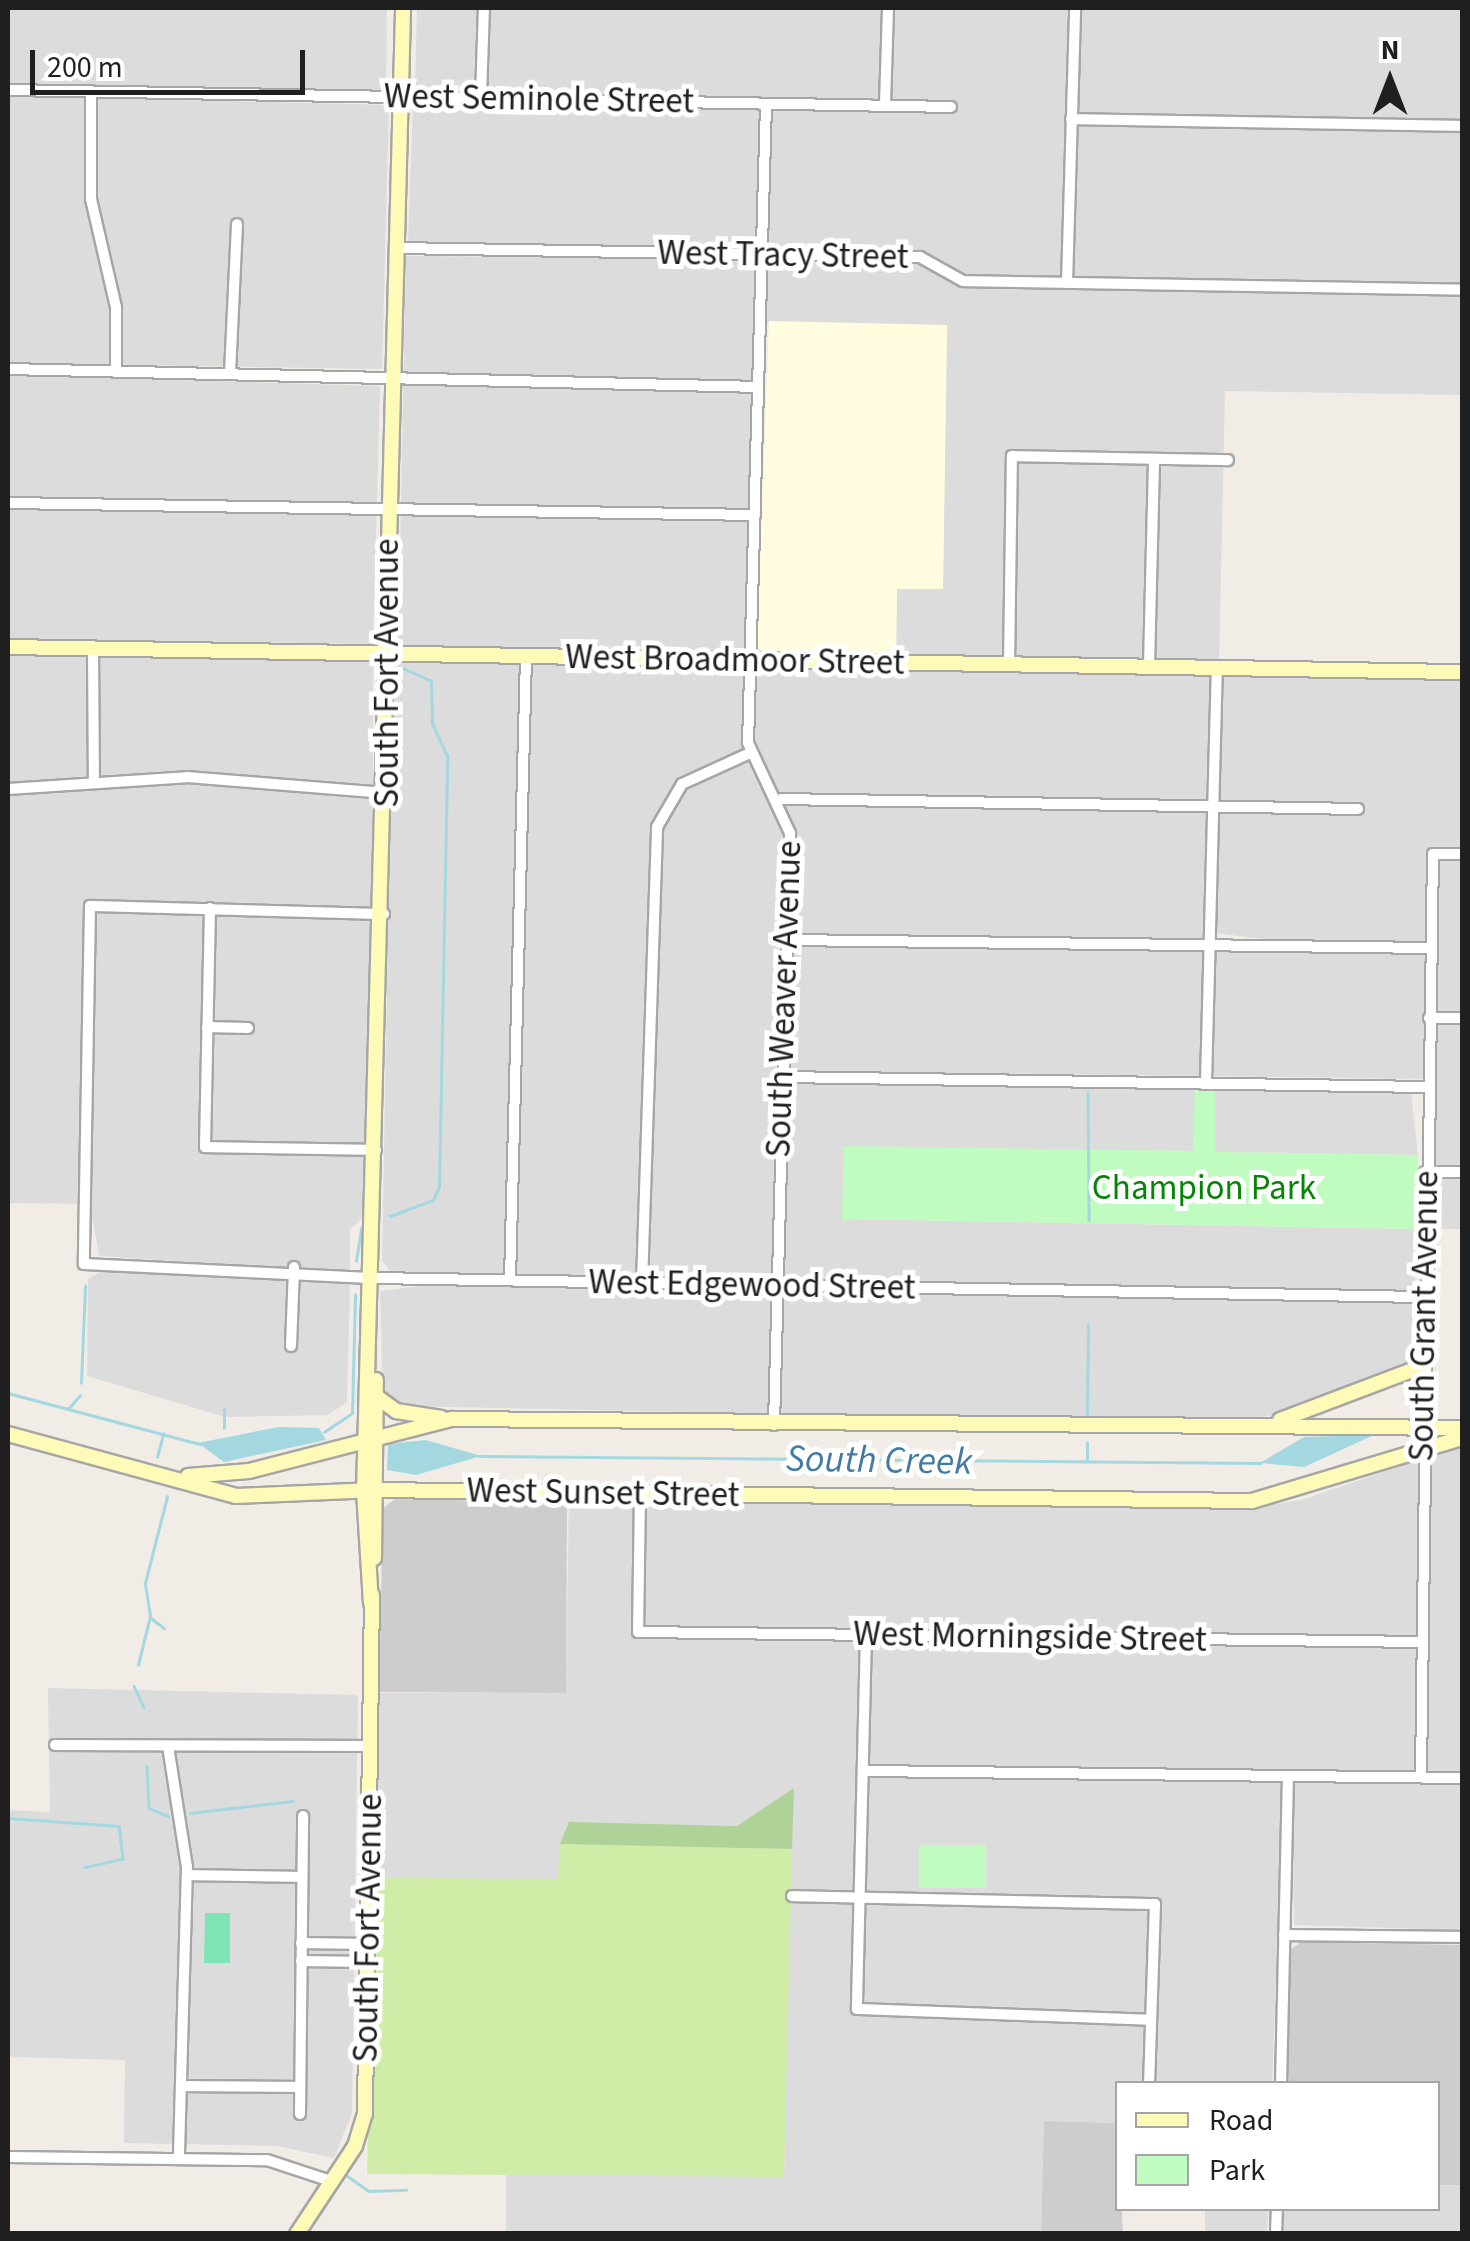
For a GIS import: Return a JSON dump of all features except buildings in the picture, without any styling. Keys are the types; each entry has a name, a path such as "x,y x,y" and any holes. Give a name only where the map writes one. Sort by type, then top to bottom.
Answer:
{"street":[{"name":"South Fort Avenue","path":"297,2234 331,2182 365,2114 372,1604 369,1490 386,794 382,652 403,8"},
{"path":"482,97 484,8"},
{"path":"886,104 888,8"},
{"path":"1068,283 1075,8"},
{"name":"West Seminole Street","path":"8,90 952,107"},
{"path":"91,91 90,186 116,308 116,372"},
{"path":"642,1283 657,826 682,784 750,753 766,104"},
{"path":"1072,119 1462,126"},
{"path":"230,374 237,224"},
{"name":"West Tracy Street","path":"396,248 924,258 958,281 1462,290"},
{"path":"8,369 758,387"},
{"path":"1009,665 1012,456 1228,460"},
{"path":"1149,666 1154,459"},
{"path":"8,504 754,515"},
{"name":"West Broadmoor Street","path":"8,647 1462,672"},
{"path":"94,648 94,782"},
{"path":"510,1280 526,655"},
{"path":"1206,1083 1217,668"},
{"name":"South Weaver Avenue","path":"750,753 781,799 790,834 774,1424"},
{"path":"8,789 187,777 386,794"},
{"path":"781,799 1358,809"},
{"name":"South Grant Avenue","path":"1421,1777 1420,1367 1433,854 1462,854"},
{"name":"West Edgewood Street","path":"210,908 90,906 84,1264 294,1268 375,1278 1421,1297"},
{"path":"377,1150 204,1147 210,908 384,914"},
{"path":"787,940 1431,948"},
{"path":"1429,1018 1462,1018"},
{"path":"207,1028 248,1028"},
{"path":"782,1076 1428,1087"},
{"path":"1424,1172 1462,1172"},
{"path":"291,1346 294,1268"},
{"name":"South Fort Avenue","path":"371,1439 377,1397 373,1339"},
{"path":"1234,1432 1420,1367"},
{"path":"377,1397 396,1412 452,1420"},
{"name":"West Sunset Street","path":"158,1474 236,1474 452,1420 1234,1432 1312,1422 1462,1428"},
{"name":"West Sunset Street","path":"8,1434 236,1496 369,1490 1252,1501 1422,1445 1462,1438"},
{"name":"West Morningside Street","path":"640,1492 638,1632 1422,1642"},
{"path":"866,1635 857,2009 1151,2020"},
{"path":"55,1745 370,1746"},
{"path":"168,1746 187,1874 179,2159"},
{"path":"865,1771 1462,1778"},
{"path":"1281,2081 1288,1776"},
{"path":"300,2114 302,1816"},
{"path":"187,1874 302,1877"},
{"path":"792,1896 1154,1904 1149,2081"},
{"path":"1284,1934 1462,1938"},
{"path":"300,1943 368,1944"},
{"path":"300,1960 368,1962"},
{"path":"181,2086 300,2087"},
{"path":"8,2157 288,2162 331,2182"}],"shaded area":[{"path":"8,8 387,8 386,91 8,85"},
{"path":"417,8 1462,8 1462,395 1225,391 1219,663 896,657 897,589 943,589 947,326 756,322 744,651 398,648 406,256 534,257 535,247 408,244 413,103 952,113 953,102 415,92"},
{"path":"8,96 389,105 382,369 8,363"},
{"path":"769,321 947,325 943,589 897,589 896,657 764,654 757,645"},
{"path":"8,375 380,386 373,644 8,639"},
{"path":"8,651 373,661 372,1208 350,1230 350,1272 99,1256 90,1204 8,1203"},
{"path":"393,660 1212,673 1204,951 1278,953 1279,941 1216,933 1223,677 1462,675 1462,1229 1429,1229 1432,1079 978,1073 977,1084 1195,1088 1194,1151 844,1147 843,1219 1417,1229 1412,1360 1288,1413 1216,1423 401,1406 383,1394 380,1291 447,1283 447,1273 390,1271 382,1260"},
{"path":"1215,1089 1411,1093 1418,1155 1214,1152"},
{"path":"102,1271 350,1284 347,1402 328,1415 225,1417 87,1376 88,1279"},
{"path":"1462,1445 1462,1930 1294,1925 1293,1845 1281,1844 1272,2081 1115,2081 1115,2123 1044,2121 1041,2233 506,2233 506,2174 784,2177 793,1789 737,1826 569,1823 558,1879 374,1878 376,1693 566,1693 569,1498 1242,1509 1301,1500"},
{"path":"395,1499 567,1502 566,1693 379,1692 383,1508"},
{"path":"48,1688 358,1695 352,2113 334,2158 277,2146 124,2143 125,2060 8,2057 8,1810 50,1812"},
{"path":"1301,1942 1462,1945 1462,2185 1440,2185 1440,2081 1286,2081 1290,1950"},
{"path":"1044,2121 1115,2123 1115,2211 1122,2211 1123,2233 1041,2233"},
{"path":"1440,2185 1462,2185 1462,2233 1282,2234 1283,2211 1440,2211"},
{"path":"1205,2211 1268,2211 1267,2233 1205,2233"}],"green space":[{"name":"Champion Park","path":"1195,1088 1215,1089 1215,1152 1418,1155 1417,1229 842,1219 844,1146 1193,1151"},
{"path":"794,1788 792,1849 560,1844 569,1822 737,1826"},
{"path":"560,1844 792,1849 784,2177 367,2174 374,1878 558,1879"},
{"path":"919,1845 986,1845 986,1888 919,1888"},
{"path":"205,1913 230,1913 230,1963 204,1963"}],"water":[{"path":"278,1427 319,1428 326,1440 224,1462 198,1443"},
{"path":"1374,1435 1304,1467 1260,1463 1304,1437"},
{"path":"425,1440 481,1456 416,1475 387,1470 388,1444"}],"waterway":[{"path":"390,1216 433,1200 439,1187 447,756 432,724 431,681 398,666"},
{"path":"1088,1093 1089,1220"},
{"path":"356,1261 361,1228"},
{"path":"81,1383 85,1286"},
{"path":"324,1432 352,1413 355,1295"},
{"path":"1087,1416 1088,1325"},
{"name":"South Creek","path":"8,1393 200,1444"},
{"path":"68,1409 80,1395"},
{"path":"224,1410 224,1428"},
{"path":"157,1457 163,1434"},
{"path":"1087,1443 1087,1461"},
{"name":"South Creek","path":"479,1456 1261,1463"},
{"path":"138,1665 150,1616 145,1583 167,1497"},
{"path":"150,1617 164,1628"},
{"path":"134,1686 144,1707"},
{"path":"147,1766 149,1808 168,1816"},
{"path":"190,1813 292,1801"},
{"path":"8,1818 119,1826 123,1859 85,1868"},
{"path":"346,2175 369,2191 406,2190"}]}
